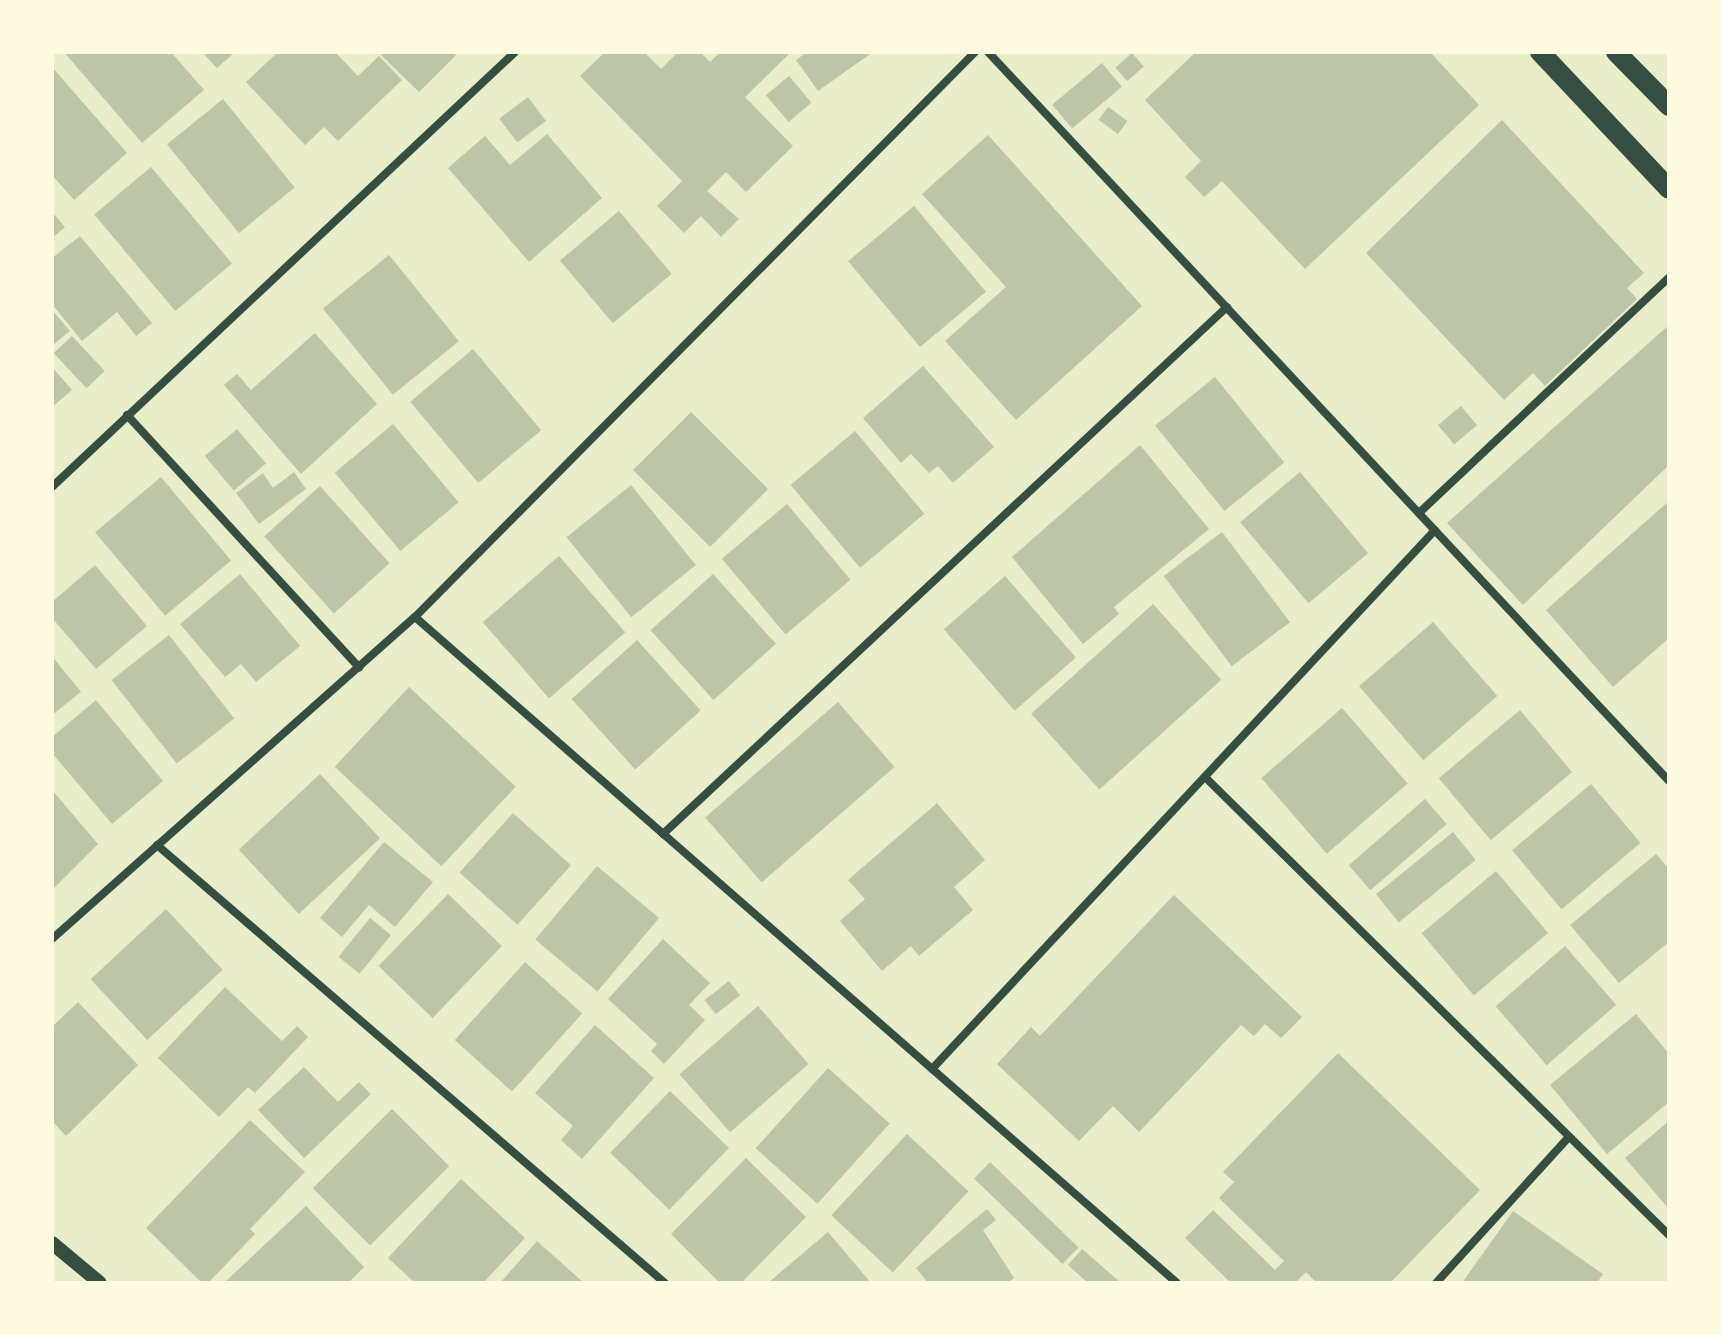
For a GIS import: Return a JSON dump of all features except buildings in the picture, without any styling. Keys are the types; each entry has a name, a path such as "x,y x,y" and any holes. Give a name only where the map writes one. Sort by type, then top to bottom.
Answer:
{"main road":[{"path":"1540,52 1669,189"},
{"path":"1616,52 1669,106"}],"street":[{"path":"52,487 515,52"},
{"path":"52,939 415,617 975,52"},
{"path":"988,52 1669,781"},
{"path":"1419,513 1669,277"},
{"path":"663,834 1227,307"},
{"path":"127,415 359,667"},
{"path":"932,1069 1435,530"},
{"path":"415,617 1177,1283"},
{"path":"1205,777 1669,1235"},
{"path":"157,845 665,1283"},
{"path":"1436,1283 1569,1137"},
{"path":"52,1243 100,1283"}]}
